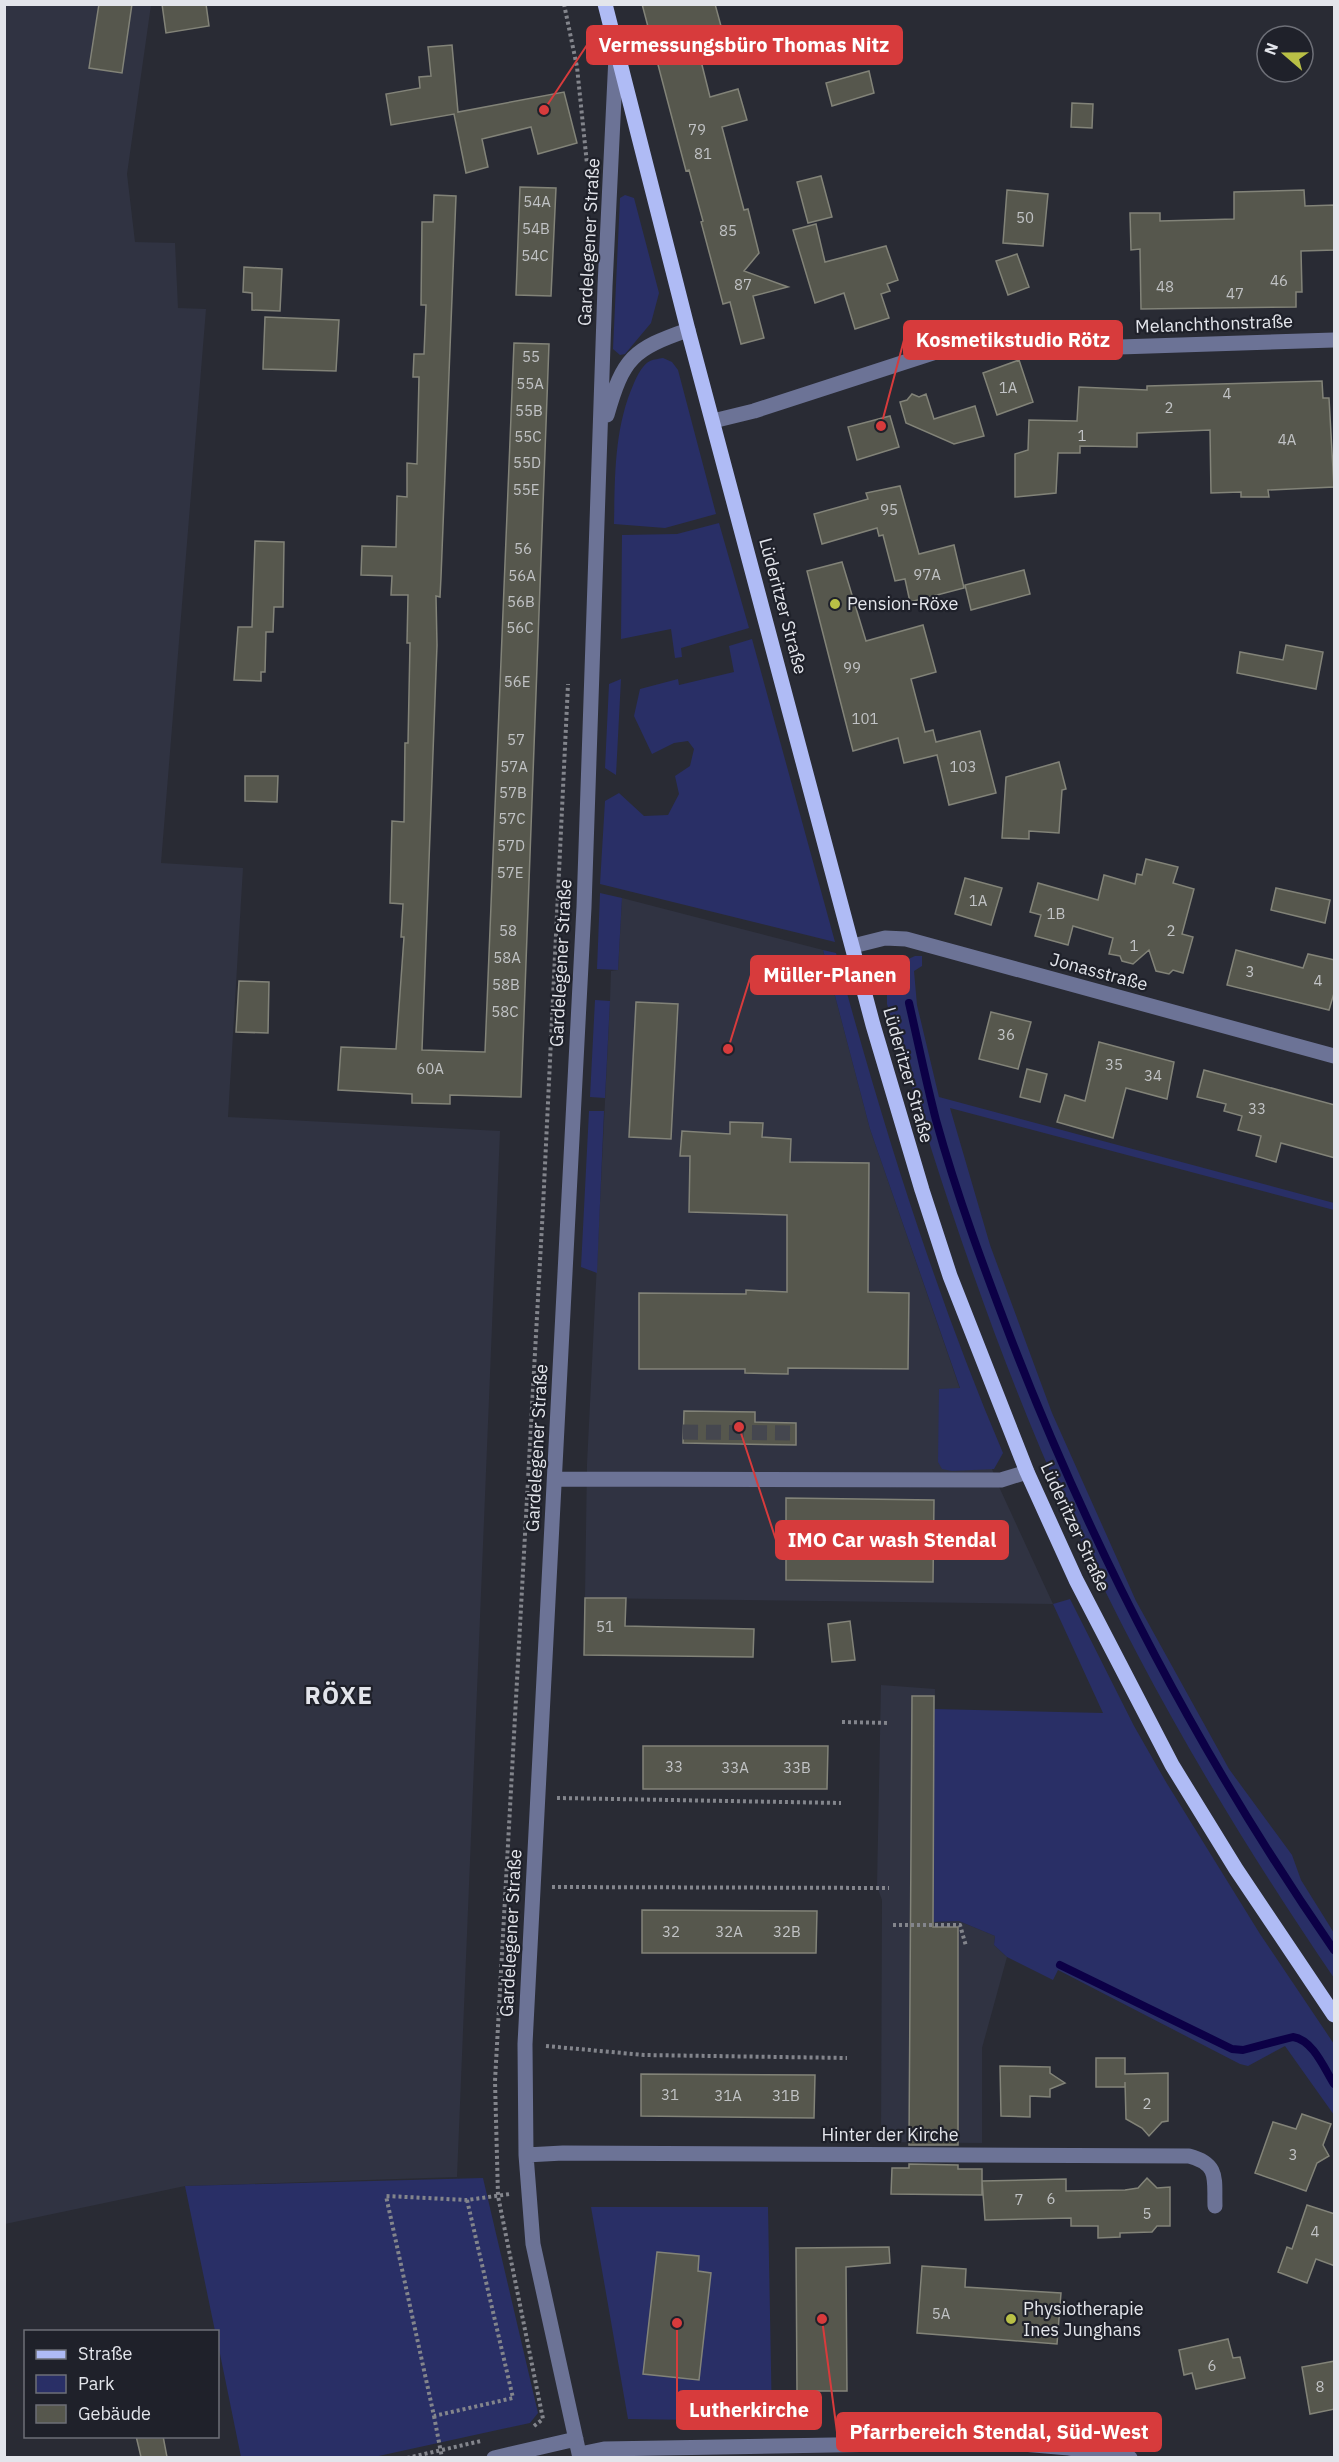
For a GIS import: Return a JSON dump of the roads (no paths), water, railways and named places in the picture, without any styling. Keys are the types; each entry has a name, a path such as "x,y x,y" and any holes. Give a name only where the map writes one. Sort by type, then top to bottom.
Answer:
{"main road":[{"name":"Lüderitzer Straße","path":"605,4 688,330 876,1036 922,1190 982,1362 1027,1472 1076,1580 1172,1765 1236,1869 1335,2015"}],"street":[{"name":"Gardelegener Straße","path":"579,2450 533,2244 525,2155 525,2044 584,907 601,436 604,286 616,50"},
{"name":"Gardelegener Straße","path":"601,436 621,377 639,350 652,342 688,330"},
{"name":"Melanchthonstraße","path":"713,421 754,411 981,337 1007,335 1089,348 1335,340"},
{"name":"Jonasstraße","path":"853,946 885,938 906,939 1335,1056"},
{"path":"555,1479 1001,1480 1027,1472"},
{"name":"Hinter der Kirche","path":"525,2155 563,2153 1189,2156 1204,2160 1214,2171 1215,2206"},
{"path":"494,2457 604,2449 1000,2442 1069,2448 1130,2457"}],"waterway":[{"path":"909,1003 936,1120 962,1205 1013,1344 1080,1502 1116,1580 1197,1732 1240,1806 1334,1950"},
{"path":"1060,1965 1232,2049 1243,2050 1293,2037 1300,2039 1312,2049 1334,2084"}],"tunnel":[{"path":"683,1432 795,1433"}],"place":[{"name":"Vermessungsbüro Thomas Nitz","path":"544,110"},
{"name":"Kosmetikstudio Rötz","path":"881,426"},
{"name":"Pension-Röxe","path":"835,604"},
{"name":"Müller-Planen","path":"728,1049"},
{"name":"IMO Car wash Stendal","path":"739,1427"},
{"name":"Pfarrbereich Stendal, Süd-West","path":"822,2319"},
{"name":"Physiotherapie Ines Junghans","path":"1011,2319"},
{"name":"Lutherkirche","path":"677,2323"}],"district":[{"name":"RÖXE","path":"339,1696"}]}
